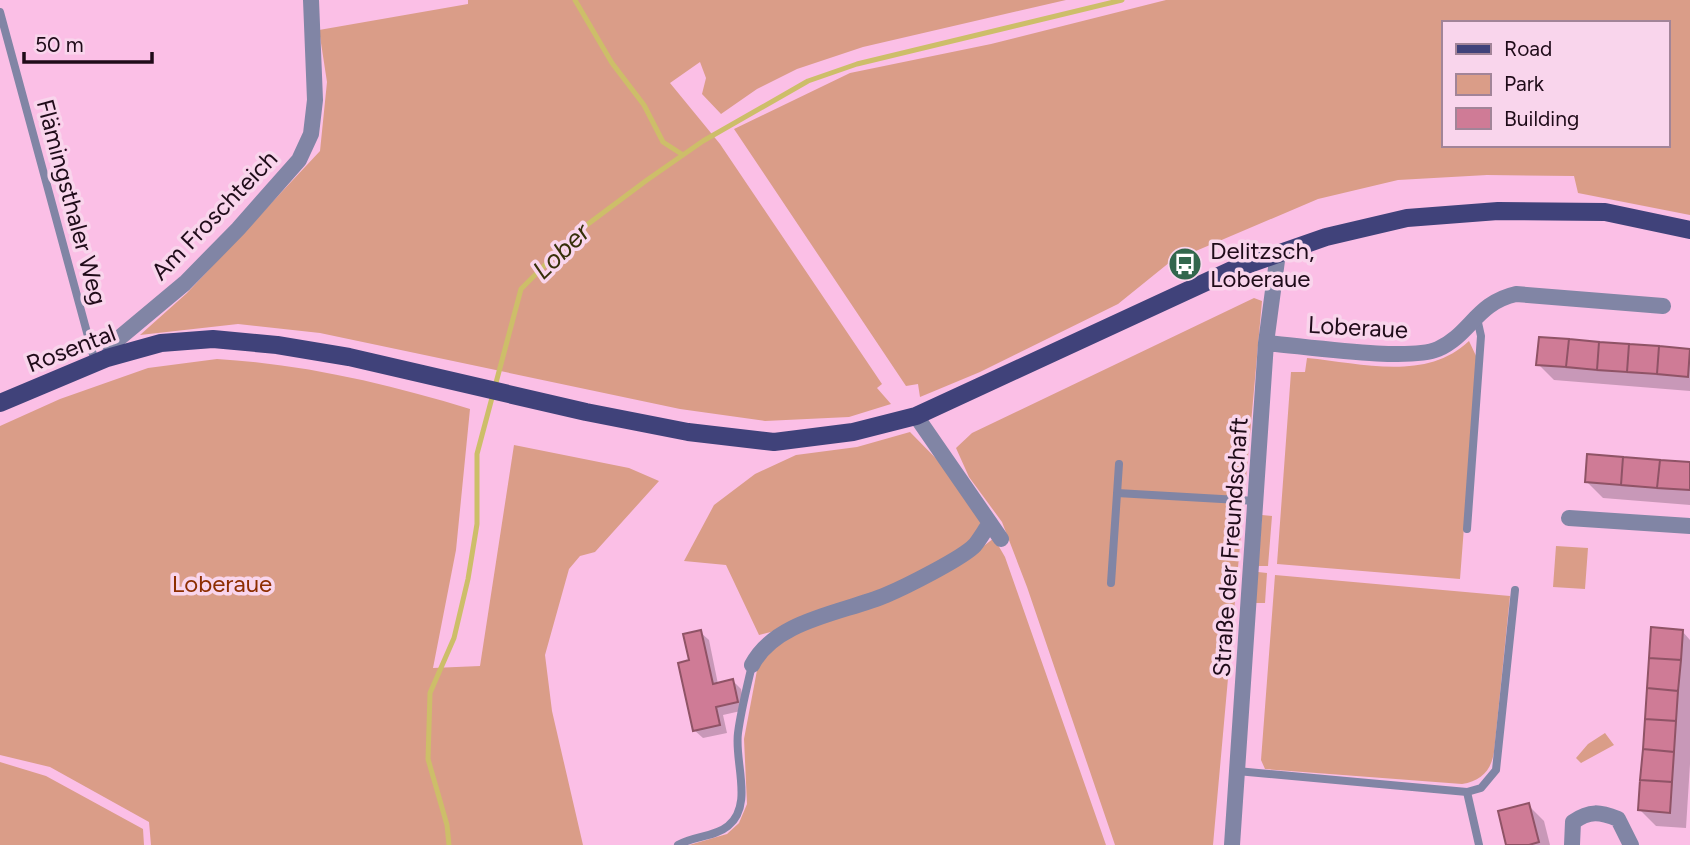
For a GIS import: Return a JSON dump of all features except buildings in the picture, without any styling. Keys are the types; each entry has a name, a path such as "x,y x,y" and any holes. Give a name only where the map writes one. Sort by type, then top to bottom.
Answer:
{"main road":[{"name":"Rosental","path":"0,403 101,360 161,343 213,339 277,345 349,357 531,401 688,432 774,442 853,432 916,416 1231,270 1326,237 1407,218 1498,211 1605,212 1690,230"}],"street":[{"name":"Am Froschteich","path":"101,360 118,339 185,283 238,229 299,160 311,134 316,100 311,0"},
{"name":"Straße der Freundschaft","path":"1232,845 1266,343 1278,253"},
{"name":"Loberaue","path":"1266,343 1366,352 1421,353 1438,349 1457,337 1488,305 1516,294 1663,306"},
{"path":"916,416 1001,540"},
{"path":"1569,518 1690,526"},
{"path":"752,665 758,653 772,640 794,626 887,594 940,567 973,547 990,523"},
{"path":"1573,845 1573,822 1585,813 1600,812 1618,819 1631,845"}],"lane":[{"name":"Flämingsthaler Weg","path":"0,12 101,360"},
{"path":"1467,529 1481,337 1477,316"},
{"path":"1111,583 1119,464"},
{"path":"1118,493 1256,500"},
{"path":"1237,771 1467,792 1481,788 1496,770 1515,590"},
{"path":"678,845 726,828 738,817 741,799 738,736 752,665"},
{"path":"1467,792 1479,845"}],"green space":[{"path":"468,0 1066,0 863,47 797,69 757,89 721,114 702,94 706,78 700,62 670,83 720,144 882,384 877,388 891,404 849,417 765,421 680,409 320,333 238,324 140,335 187,293 320,151 327,82 319,30 468,4"},
{"path":"1166,0 1690,0 1690,215 1578,193 1574,176 1487,175 1398,180 1318,199 1170,262 1118,304 980,372 920,397 918,384 906,386 734,129 850,73 991,44"},
{"path":"1254,298 1262,301 1213,845 1115,845 1027,587 1002,522 969,477 956,448 972,433"},
{"path":"1469,341 1477,358 1460,579 1277,564 1291,372 1305,372 1307,358 1371,366 1413,366 1452,354"},
{"name":"Loberaue","path":"217,359 281,365 345,376 470,409 456,550 433,668 480,666 514,445 629,468 659,481 595,552 580,556 569,569 545,655 552,711 583,845 151,845 149,822 50,767 0,755 0,426 60,399 148,368"},
{"path":"910,432 962,485 990,523 967,559 994,538 1005,557 1106,845 689,845 727,834 739,823 747,804 744,739 758,665 794,626 759,635 726,565 684,561 714,505 755,474 796,455 857,447"},
{"path":"1262,515 1272,516 1268,566 1258,566"},
{"path":"1556,546 1588,548 1585,589 1553,587"},
{"path":"1258,572 1267,573 1265,603 1255,603"},
{"path":"1275,575 1510,596 1494,752 1484,774 1462,784 1265,769 1261,760"},
{"path":"1605,733 1614,745 1581,763 1576,758 1588,744"},
{"path":"0,762 46,776 143,829 144,845 0,845"}],"waterway":[{"path":"575,0 612,63 644,105 663,142 683,155"},
{"name":"Lober","path":"449,845 447,825 428,759 430,693 454,638 468,579 477,524 477,454 521,289 580,230 647,180 703,141 808,81 857,64 1122,0"}],"place":[{"name":"Delitzsch, Loberaue","path":"1185,264"}]}
